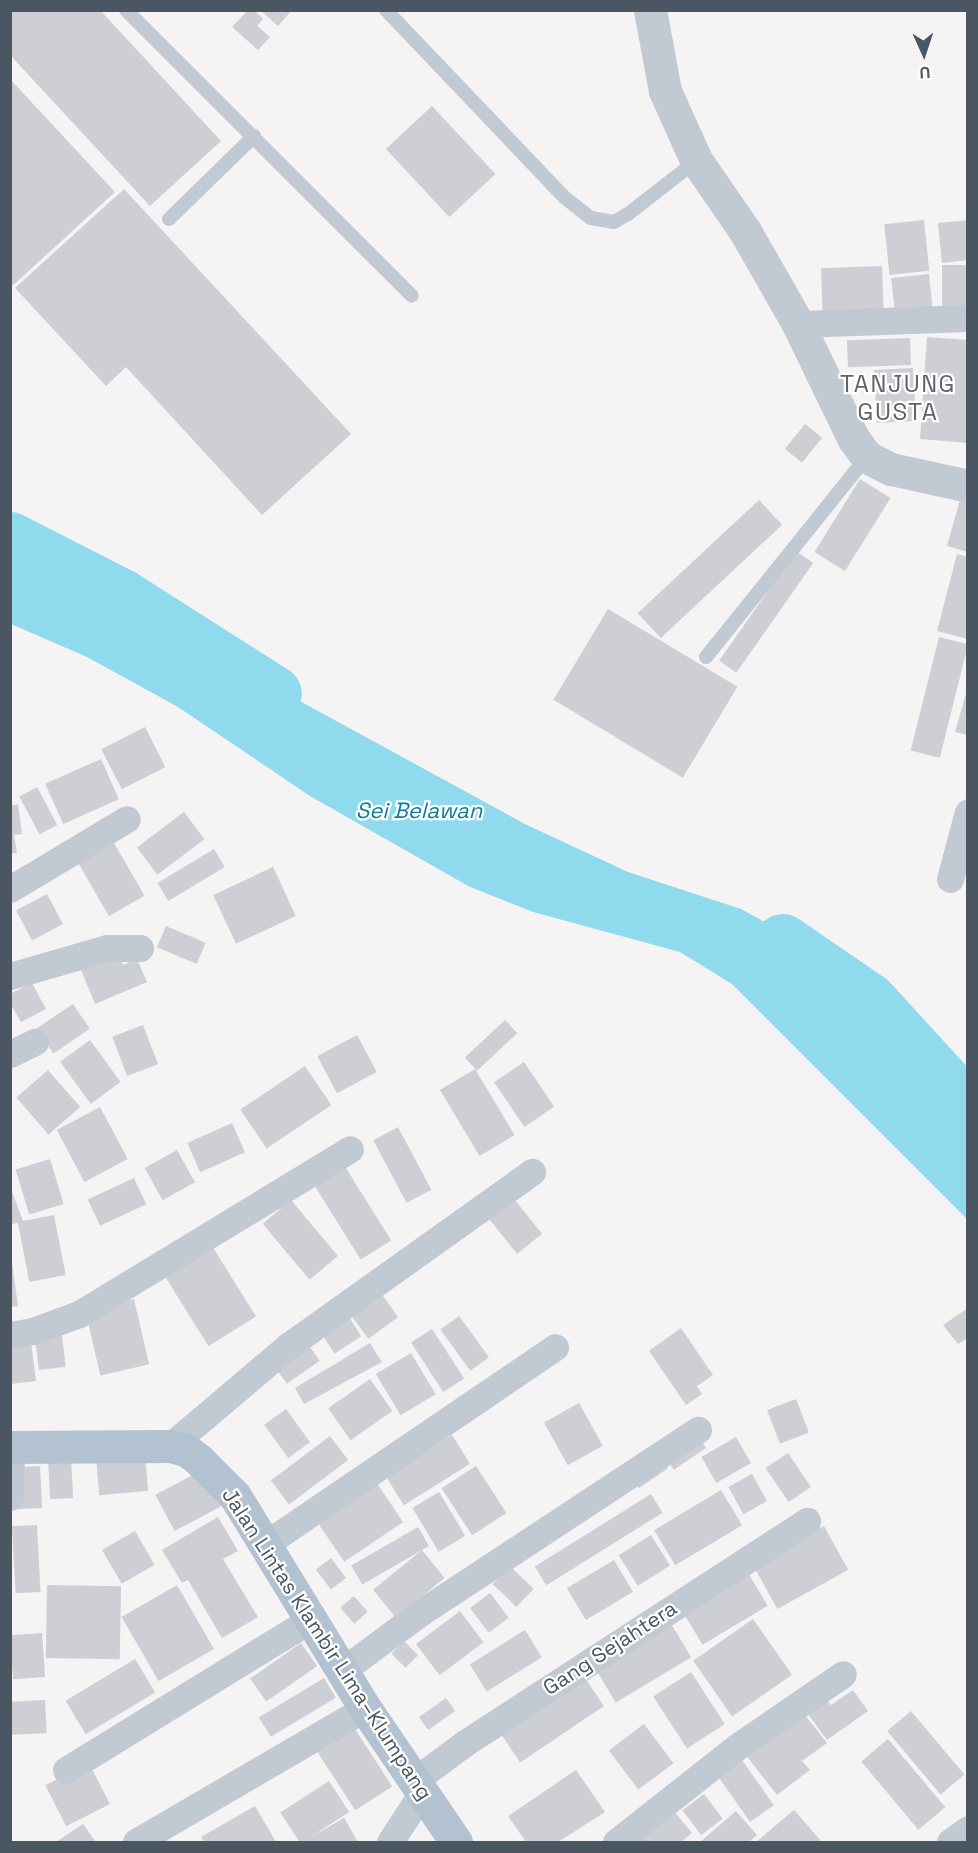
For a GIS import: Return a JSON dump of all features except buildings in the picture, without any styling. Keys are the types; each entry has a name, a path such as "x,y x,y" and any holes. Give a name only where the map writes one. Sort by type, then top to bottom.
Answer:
{"main road":[{"name":"Jalan Lintas Klambir Lima–Klumpang","path":"11,1447 170,1446 186,1450 222,1481 235,1496 365,1708 456,1842"}],"street":[{"path":"650,10 665,91 696,160 745,231 798,324 853,438 867,457 891,469 968,486"},
{"path":"798,324 968,318"},
{"path":"950,879 968,812"},
{"path":"10,889 127,819"},
{"path":"10,976 107,948 140,948"},
{"path":"10,1054 35,1042"},
{"path":"10,1335 33,1331 79,1314 350,1149"},
{"path":"170,1446 288,1346 532,1172"},
{"path":"264,1545 555,1347"},
{"path":"343,1670 420,1613 698,1430"},
{"path":"10,1497 11,1447"},
{"name":"Gang Sejahtera","path":"419,1786 465,1743 807,1521"},
{"path":"66,1770 310,1620"},
{"path":"616,1842 738,1746 843,1674"},
{"path":"136,1842 365,1708"},
{"path":"390,1842 419,1786"},
{"path":"950,1842 968,1829"}],"lane":[{"path":"126,10 412,296"},
{"path":"386,10 564,197 591,218 614,222 628,214 696,160"},
{"path":"169,219 254,136"},
{"path":"706,657 867,457"}],"water":[{"name":"Sei Belawan","path":"10,543 527,825 628,872 741,909 792,937 845,983 967,1115 967,1219 732,984 680,952 533,912 470,887 310,796 178,707 87,657 11,624"}],"waterway":[{"name":"Sei Belawan","path":"10,540 122,597 274,694"},
{"name":"Sei Belawan","path":"783,942 869,1001 968,1109"}],"district":[{"name":"TANJUNG GUSTA","path":"898,398"}]}
